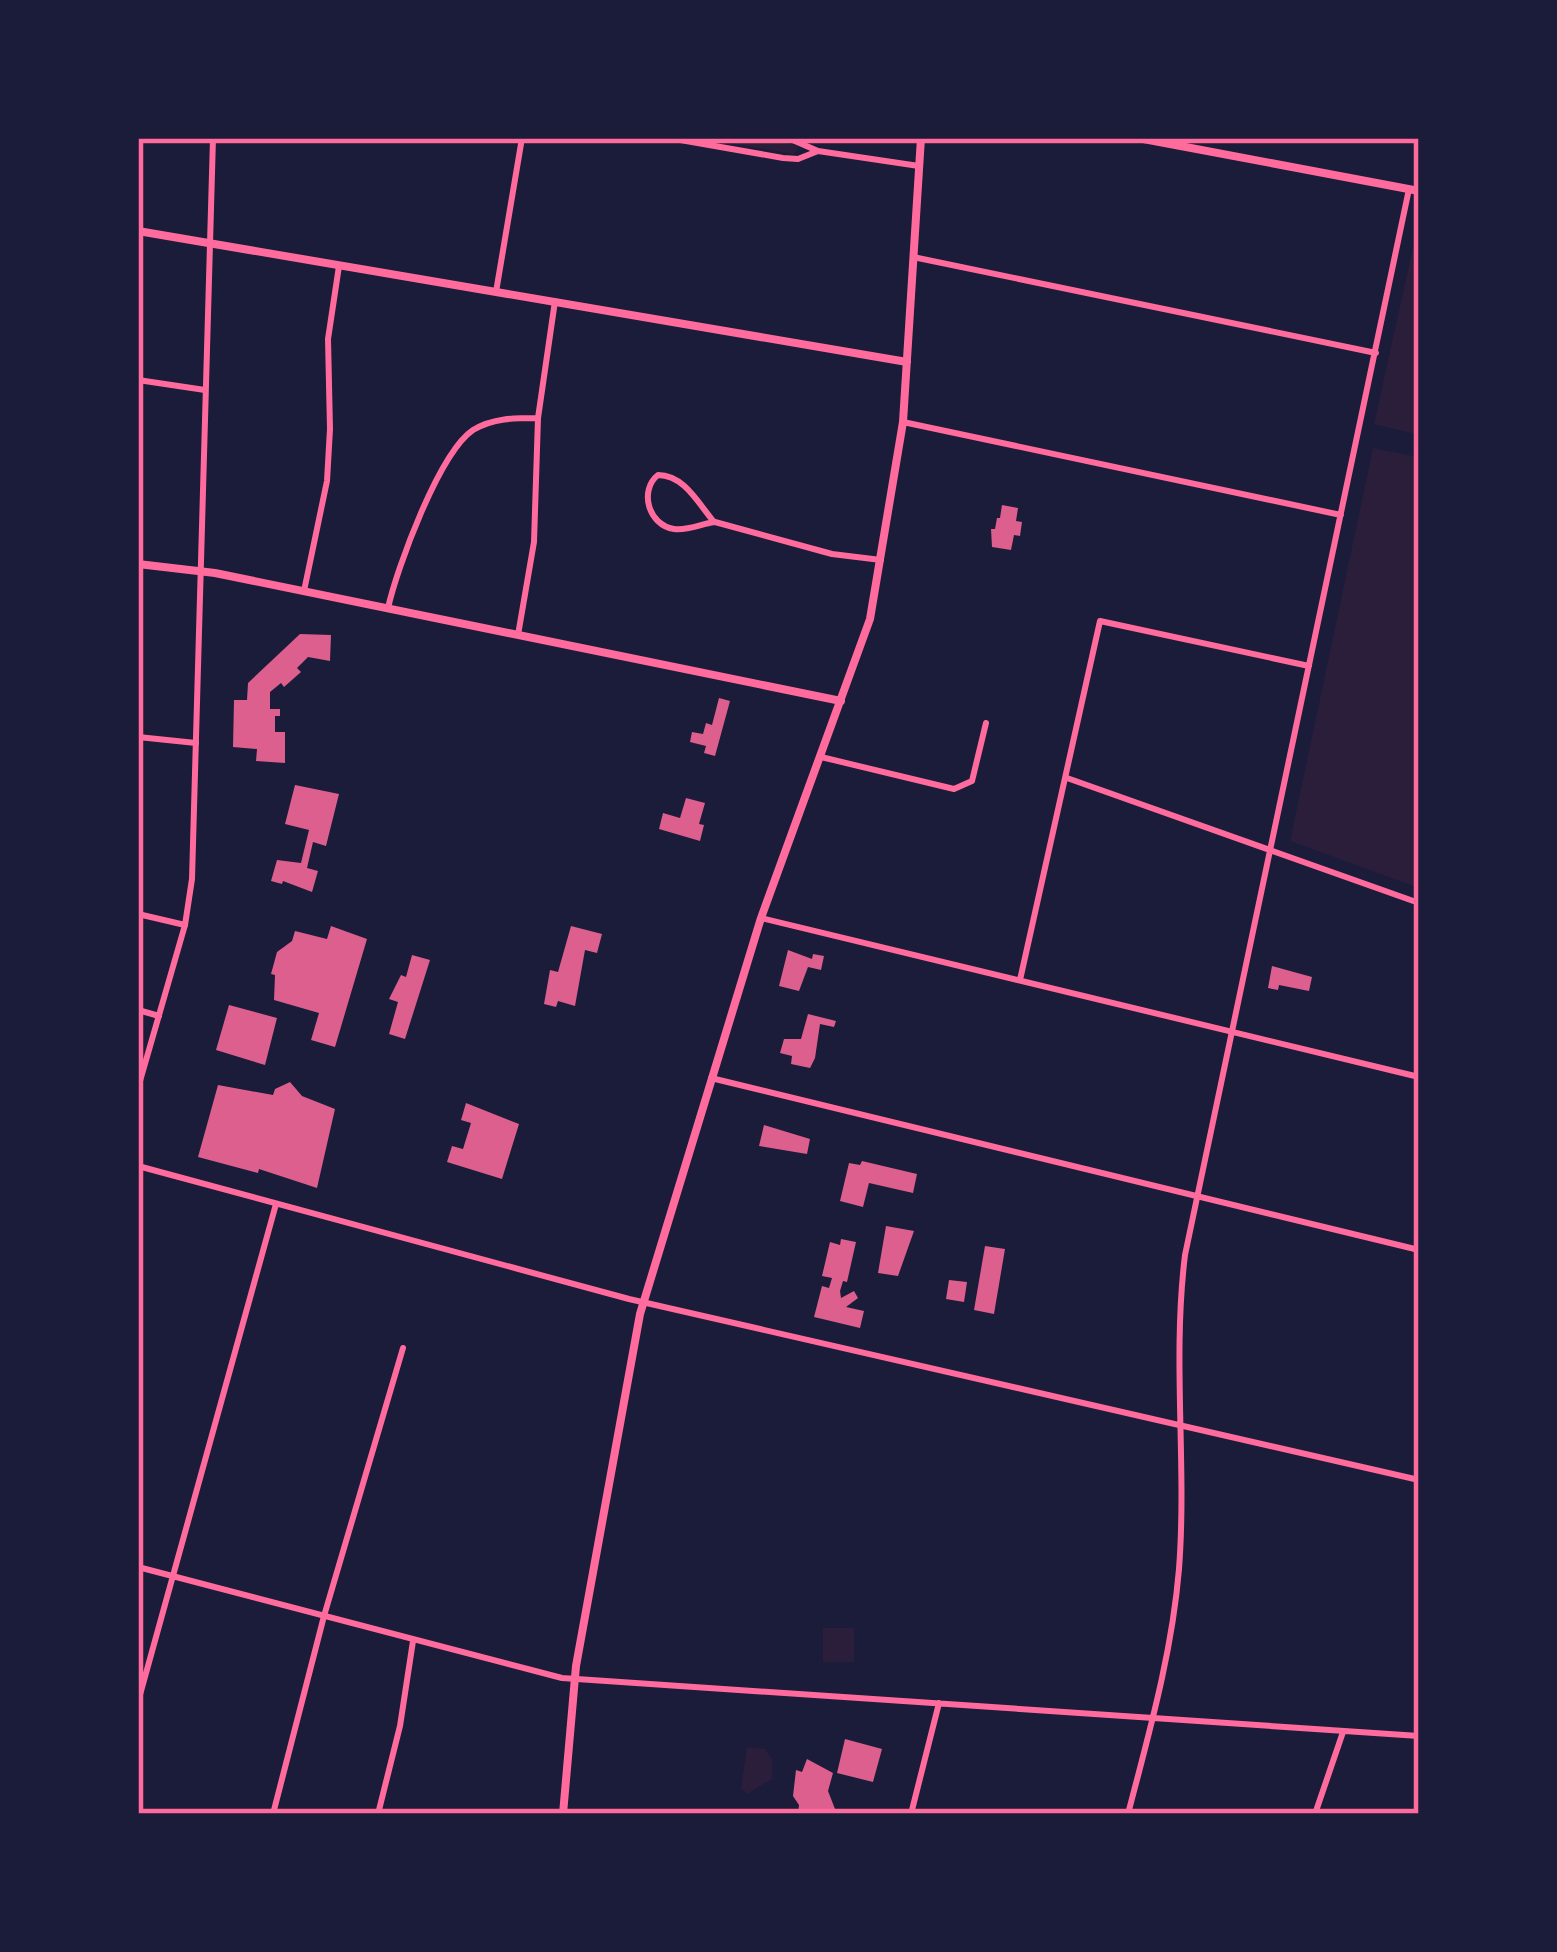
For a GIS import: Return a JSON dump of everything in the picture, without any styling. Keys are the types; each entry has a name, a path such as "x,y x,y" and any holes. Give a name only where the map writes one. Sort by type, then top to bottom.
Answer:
{"main road":[{"path":"562,1814 575,1678 643,1302 760,918 870,619 903,422 921,138"},
{"path":"1138,138 1414,190"},
{"path":"138,231 907,362"},
{"path":"138,564 304,591 841,701"}],"street":[{"path":"138,1088 185,926 192,879 212,138"},
{"path":"496,292 522,138"},
{"path":"670,138 783,158 798,159 818,151"},
{"path":"788,138 818,151 919,166"},
{"path":"1128,1814 1171,1631 1178,1572 1182,1502 1179,1316 1196,1196 1414,190"},
{"path":"913,257 1376,353"},
{"path":"304,591 327,481 328,339 340,266"},
{"path":"518,635 533,542 538,418 555,301"},
{"path":"138,380 205,390"},
{"path":"388,608 433,487 454,448 490,422 538,418"},
{"path":"903,422 1341,515"},
{"path":"714,522 677,479 663,474 650,483 651,511 665,526 685,529 714,522 832,554 881,560"},
{"path":"1020,980 1100,621 1309,666"},
{"path":"821,758 954,789 972,781 986,723"},
{"path":"138,737 196,742"},
{"path":"1067,778 1419,904"},
{"path":"138,914 185,926"},
{"path":"760,918 1419,1077"},
{"path":"138,1010 159,1016"},
{"path":"710,1078 1419,1250"},
{"path":"138,1166 643,1302 1419,1480"},
{"path":"138,1702 276,1204"},
{"path":"273,1814 324,1616 403,1348"},
{"path":"138,1568 575,1678 1419,1736"},
{"path":"378,1814 400,1726 413,1640"},
{"path":"911,1814 939,1703"},
{"path":"1316,1814 1344,1730"}],"shaded area":[{"path":"701,138 755,138 797,145 798,150 793,154"},
{"path":"1419,220 1419,435 1374,424"},
{"path":"1373,448 1419,457 1419,888 1290,841"},
{"path":"823,1628 854,1628 854,1662 823,1662"},
{"path":"747,1747 765,1749 772,1759 772,1779 747,1794 741,1788"}],"building":[{"path":"1002,505 1018,508 1016,521 1022,522 1011,550 992,547 991,529 995,529"},
{"path":"300,634 331,635 330,661 308,657 297,668 301,672 270,692 270,709 280,709 275,732 285,732 285,763 256,761 257,749 233,747 234,700 247,700 248,683"},
{"path":"719,698 730,701 715,756 704,753 706,746 690,742 692,732 703,734 706,723 712,725"},
{"path":"295,785 339,794 326,846 313,842 307,868 318,871 312,892 271,881 277,860 301,863 309,830 285,824"},
{"path":"686,798 705,803 700,841 659,829 663,813 680,818"},
{"path":"331,926 367,939 335,1047 311,1040 319,1013 274,1000 275,975 271,974 277,952 292,941 295,931 327,939"},
{"path":"571,926 602,934 597,953 585,950 575,1006 558,1001 556,1007 544,1004 550,970 558,972"},
{"path":"788,950 812,959 813,954 824,956 821,970 808,967 799,991 779,986"},
{"path":"412,955 430,960 405,1039 389,1034 398,1002 389,999 401,975 406,977"},
{"path":"1272,966 1312,977 1309,991 1279,985 1278,990 1268,988"},
{"path":"229,1005 277,1018 265,1065 216,1050"},
{"path":"808,1014 836,1021 834,1027 820,1024 810,1068 791,1064 792,1056 780,1053 784,1039 801,1039"},
{"path":"290,1082 302,1096 335,1109 317,1188 259,1169 258,1173 198,1157 218,1085 273,1095"},
{"path":"466,1103 519,1124 502,1179 447,1162 452,1146 463,1149 471,1123 461,1120"},
{"path":"764,1125 810,1139 807,1154 759,1146"},
{"path":"862,1161 917,1174 913,1193 869,1183 863,1207 840,1201 849,1163 860,1165"},
{"path":"886,1226 914,1231 898,1276 878,1273"},
{"path":"841,1239 856,1242 847,1282 843,1281 840,1291 841,1298 854,1291 858,1298 846,1307 864,1311 860,1328 814,1317 822,1286 829,1288 832,1278 822,1276 830,1242 840,1245"},
{"path":"985,1246 1005,1249 994,1314 974,1310"},
{"path":"949,1280 967,1282 964,1302 946,1299"},
{"path":"845,1739 882,1749 873,1782 837,1773"},
{"path":"807,1759 833,1773 828,1791 837,1814 798,1814 793,1796 796,1770 802,1772"}]}
